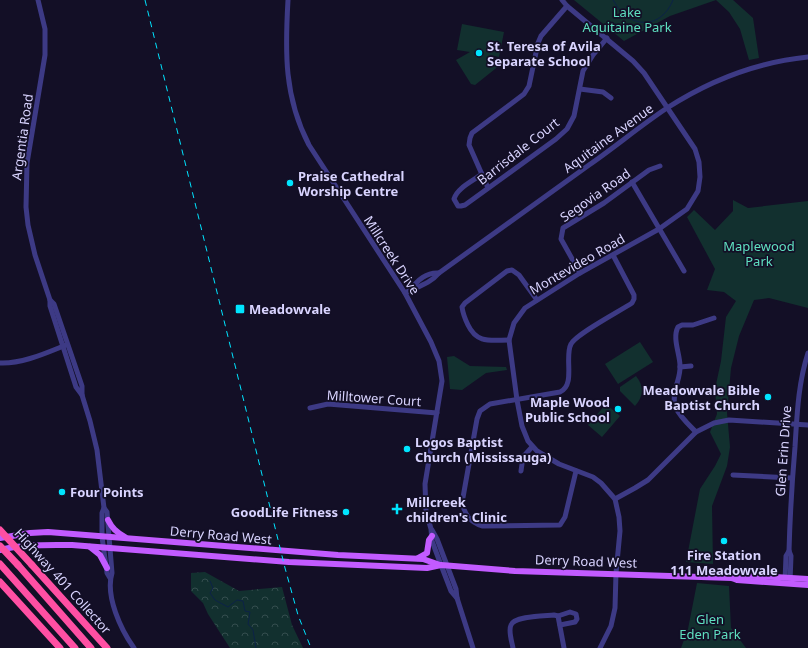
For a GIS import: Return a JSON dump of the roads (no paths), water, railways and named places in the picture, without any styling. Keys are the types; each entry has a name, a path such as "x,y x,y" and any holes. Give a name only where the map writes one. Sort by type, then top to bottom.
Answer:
{"highway":[{"name":"Highway 401 Collector","path":"0,530 108,648"},
{"path":"0,546 91,648"},
{"path":"2,566 75,648"},
{"path":"0,582 60,648"}],"main road":[{"path":"108,520 117,533 128,538"},
{"name":"Derry Road West","path":"0,538 30,533 48,532 369,557 417,558 441,565"},
{"path":"417,558 427,553 431,532"},
{"name":"Derry Road West","path":"0,550 11,547 38,545 89,546 107,549 177,552 289,562 427,568 448,565 515,571 616,573 732,578 737,580 787,581 808,579"},
{"path":"89,546 100,555 106,568"},
{"name":"Derry Road West","path":"787,581 808,585"}],"street":[{"name":"Argentia Road","path":"38,0 45,29 45,55 27,163 26,207 28,225 35,255 50,300 50,306 65,345 76,387 82,395 90,421 97,450 104,508 107,512 108,520 105,537"},
{"name":"Millcreek Drive","path":"288,0 288,82 299,125 312,151 405,293 431,342 439,361 442,382 425,484 426,511 432,541 451,591 457,598"},
{"name":"Montevideo Road","path":"532,447 524,433 517,400 509,340 512,328 521,312 537,300 659,229 682,213 691,204 698,191 700,177 695,149 644,73 636,63 567,6 562,0"},
{"path":"488,188 469,145 472,133 524,94 529,86 538,42 541,36 567,6"},
{"name":"Barrisdale Court","path":"482,174 455,195 458,206 461,206 488,188 556,139 567,128 574,116 586,64 607,38"},
{"name":"Aquitaine Avenue","path":"405,293 420,287 436,277 439,272 667,108 697,91 735,74 777,62 808,58"},
{"path":"580,89 603,92 611,98"},
{"name":"Segovia Road","path":"580,274 561,239 563,228 604,203 649,170 660,166"},
{"path":"632,182 684,271"},
{"path":"576,471 566,517 560,525 482,526 469,520 464,511 462,503 477,419 480,411 490,404 560,392 564,390 568,382 569,350 572,342 581,334 632,303 634,295 613,255"},
{"path":"509,340 484,340 478,338 470,329 462,307 507,271 512,270 519,275 537,300"},
{"path":"696,432 680,416 675,406 674,396 680,367 675,332 682,324 693,325 714,318"},
{"path":"0,362 22,360 65,345"},
{"name":"Glen Erin Drive","path":"787,581 791,556 789,551 796,424 801,378 808,353"},
{"path":"680,367 691,366"},
{"name":"Milltower Court","path":"310,408 328,404 437,413"},
{"path":"614,499 648,480 696,432 706,426 723,420 808,425"},
{"path":"521,471 523,457 532,447 559,464 593,477 601,483 614,499 619,517 620,531 616,573 615,608 611,626 600,648"},
{"path":"733,475 792,478"},
{"name":"Argentia Road","path":"104,508 102,513 112,573 110,578 112,598 126,636 134,648"},
{"name":"Millcreek Drive","path":"431,532 437,539 448,565 473,648"},
{"name":"Argentia Road","path":"107,549 106,568 107,574 110,578"},
{"path":"514,648 510,628 513,622 519,619 554,615 558,616 570,612 576,614 577,619 575,622 560,625"},
{"path":"558,616 564,648"}],"waterway":[{"path":"613,0 627,17 634,21 642,22 648,22 660,17 670,7 673,0"},
{"path":"210,581 213,588 210,593 215,600 228,607 237,600 243,601 245,611 250,612 248,624 253,630 256,648"}],"railway":[{"path":"145,0 285,568 298,615 311,648"}],"place":[{"name":"St. Teresa of Avila Separate School","path":"479,53"},
{"name":"Praise Cathedral Worship Centre","path":"290,183"},
{"name":"Meadowvale","path":"240,309"},
{"name":"Meadowvale Bible Baptist Church","path":"768,397"},
{"name":"Maple Wood Public School","path":"618,409"},
{"name":"Logos Baptist Church (Mississauga)","path":"407,449"},
{"name":"Four Points","path":"62,492"},
{"name":"Millcreek children's Clinic","path":"397,509"},
{"name":"GoodLife Fitness","path":"346,512"},
{"name":"Fire Station 111 Meadowvale","path":"724,541"}],"park label":[{"name":"Lake Aquitaine Park","path":"627,20"},
{"name":"Maplewood Park","path":"759,254"},
{"name":"Glen Eden Park","path":"710,626"}]}
